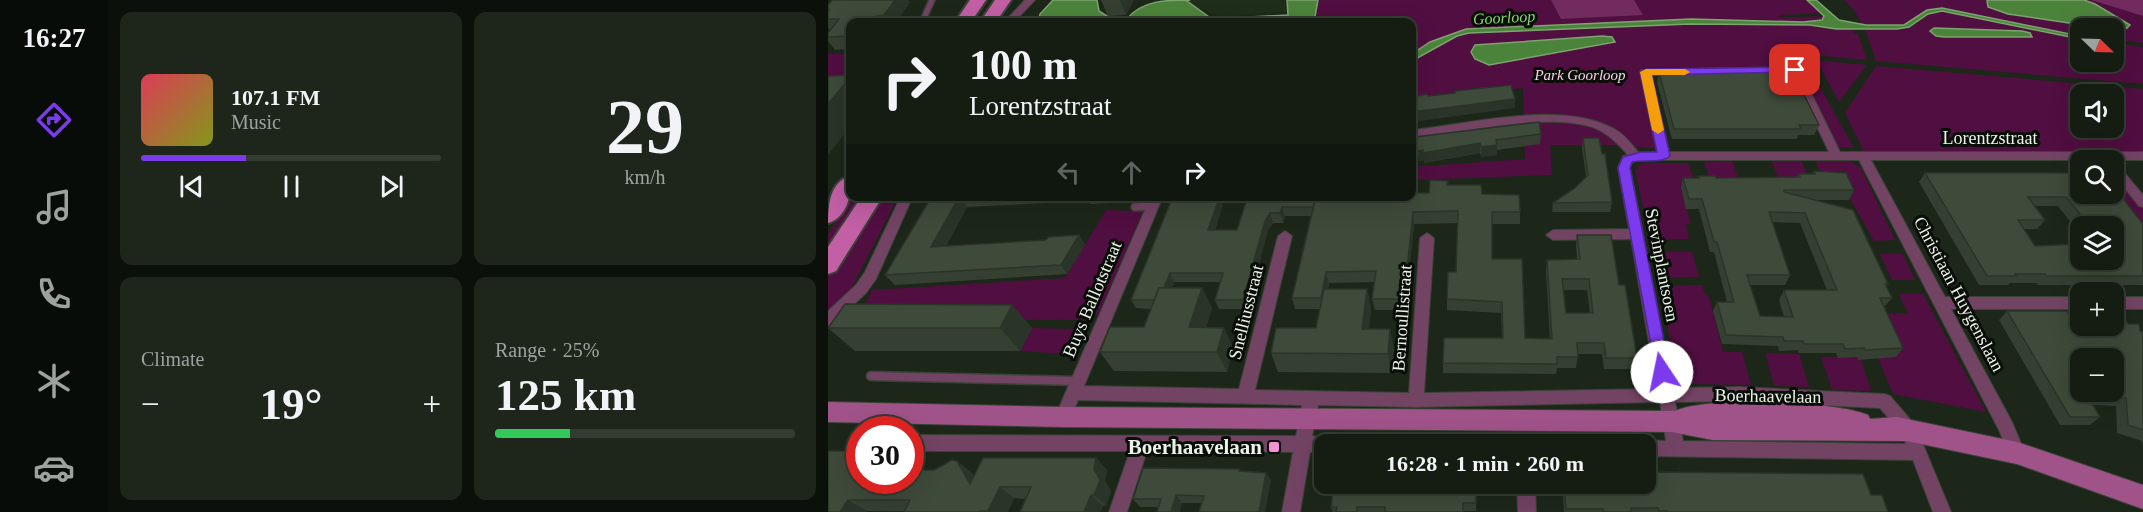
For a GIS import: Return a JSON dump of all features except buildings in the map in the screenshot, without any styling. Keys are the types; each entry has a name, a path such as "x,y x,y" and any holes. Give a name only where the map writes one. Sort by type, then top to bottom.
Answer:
{"main road":[{"path":"966,18 978,0"},
{"path":"991,18 1003,0"},
{"path":"828,215 846,189"},
{"path":"828,265 870,201"},
{"name":"Boerhaavelaan","path":"924,420 1310,407 1672,421 1713,429 1913,441 2017,453 2143,497"},
{"name":"Boerhaavelaan","path":"829,412 852,416"}],"street":[{"path":"1013,18 1030,0"},
{"path":"1664,156 1646,72 1795,70 1836,155"},
{"path":"1416,133 1530,119 1560,120 1608,130 1631,158"},
{"name":"Lorentzstraat","path":"1631,158 1836,155 2070,158"},
{"name":"Christiaan Huygenslaan","path":"1863,156 1942,303 2017,453"},
{"name":"Lorentzstraat","path":"2124,157 2143,156"},
{"name":"Stevinplantsoen","path":"1631,158 1624,168 1676,448"},
{"path":"2124,180 2143,204"},
{"path":"828,320 861,289 871,275 905,201"},
{"name":"Buys Ballotstraat","path":"1063,417 1155,201"},
{"path":"1553,235 1636,234"},
{"name":"Snelliusstraat","path":"1245,397 1285,236"},
{"name":"Bernoullistraat","path":"1416,400 1427,238"},
{"path":"1942,303 2070,303"},
{"path":"2124,303 2143,303"},
{"name":"Boerhaavelaan","path":"1076,387 1245,397 1310,407 1416,400 1666,394 1796,396 1884,401 1913,441"},
{"path":"1291,512 1310,407"},
{"path":"1913,441 1942,512"},
{"name":"Boerhaavelaan","path":"1656,448 1913,441"},
{"path":"924,443 1314,444"},
{"path":"1118,512 1141,444"},
{"path":"1526,494 1527,512"}],"lane":[{"path":"924,18 932,0"},
{"path":"1135,207 1155,201"},
{"path":"871,376 1049,382 1076,387"}],"shaded area":[{"path":"1053,0 1097,0 1099,11 1110,18 1039,18"},
{"path":"1179,0 1300,0 1294,11 1221,17"},
{"path":"1190,0 1187,1 1211,18 1128,18 1140,8 1155,2"},
{"path":"1287,0 1318,0 1315,18 1231,18 1288,15"},
{"path":"1551,0 1634,0 1643,15 1561,19"},
{"path":"1807,0 1816,0 1839,20 1866,25 1904,25 1927,10 1942,8 2070,34 2070,37 1942,11 1928,14 1909,27 1897,29 1836,29 1810,25 1690,24 1469,33 1457,36 1416,59 1416,51 1430,42 1466,29 1691,19 1803,22 1822,20 1824,16"},
{"path":"1987,0 2084,0 2118,18 2070,18 2070,23 2008,14 1988,7"},
{"path":"2091,0 2143,0 2143,16"},
{"path":"2124,21 2130,25 2124,29"},
{"path":"1934,28 2022,31 2030,33 2032,37 1944,37 1936,36 1930,31"},
{"path":"1612,37 1615,42 1489,65 1475,59 1471,52 1475,45"}],"green space":[{"name":"Park Goorloop","path":"1318,0 1551,0 1558,13 1640,11 1634,0 1807,0 1822,13 1779,15 1780,18 1824,16 1824,18 1818,22 1782,22 1783,25 1816,26 1835,30 1852,28 1854,33 1858,34 1867,60 1799,54 1804,58 1854,148 1838,147 1801,71 1791,67 1645,67 1640,71 1657,149 1617,145 1550,145 1552,175 1416,180 1416,167 1525,159 1523,88 1416,101 1416,18 1315,18"},
{"path":"1844,0 1987,0 1988,7 2008,14 2070,23 2070,34 1942,8 1923,13 1904,25 1862,24 1854,10"},
{"path":"2084,0 2091,0 2143,16 2143,43 2124,41 2124,18 2106,18 2095,4"},
{"path":"1942,11 2070,37 2070,72 2124,72 2124,44 2143,47 2143,84 1876,61 1865,29 1915,25 1928,14"},
{"path":"846,53 846,97 828,98 828,54"},
{"path":"1816,60 1867,65 1839,102"},
{"path":"1876,66 2085,84 2070,84 2070,138 2124,138 2124,87 2143,89 2143,151 1864,152 1845,113"},
{"path":"1771,160 1801,160 1809,179 1779,179"},
{"path":"1815,160 1848,160 1861,168 1895,240 1874,241 1841,183 1824,180"},
{"path":"1732,161 1739,179 1710,179 1704,162"},
{"path":"1688,163 1694,179 1681,189 1691,224 1686,224 1689,239 1650,239 1635,170 1639,165"},
{"path":"2124,184 2143,208 2143,226 2124,202"},
{"path":"850,201 862,201 828,254 828,234"},
{"path":"876,201 896,201 851,289 828,311 828,275"},
{"path":"1106,210 1143,211 1098,315 1085,315 1081,320 854,319 865,305 872,290 1065,278"},
{"path":"1653,252 1692,252 1699,277 1658,278"},
{"path":"1880,254 1903,254 1915,280 1892,280"},
{"path":"1702,285 1705,295 1709,296 1723,352 1742,352 1751,385 1690,384 1677,377 1660,286"},
{"path":"1899,294 1923,294 1986,412 1893,394 1878,358 1878,314 1908,313"},
{"path":"1032,328 1078,329 1066,354 1020,351"},
{"path":"1765,353 1799,354 1809,387 1774,386"},
{"path":"1857,356 1861,360 1871,391 1832,390 1821,357"}],"slow traffic":[{"path":"1658,130 1646,72 1685,72"}],"place":[{"name":"Boerhaavelaan","path":"1274,447"}],"route":[{"path":"1662,372 1624,168 1627,159 1641,156 1664,156 1646,72 1795,70"}],"water label":[{"name":"Goorloop","path":"1504,17"}]}
